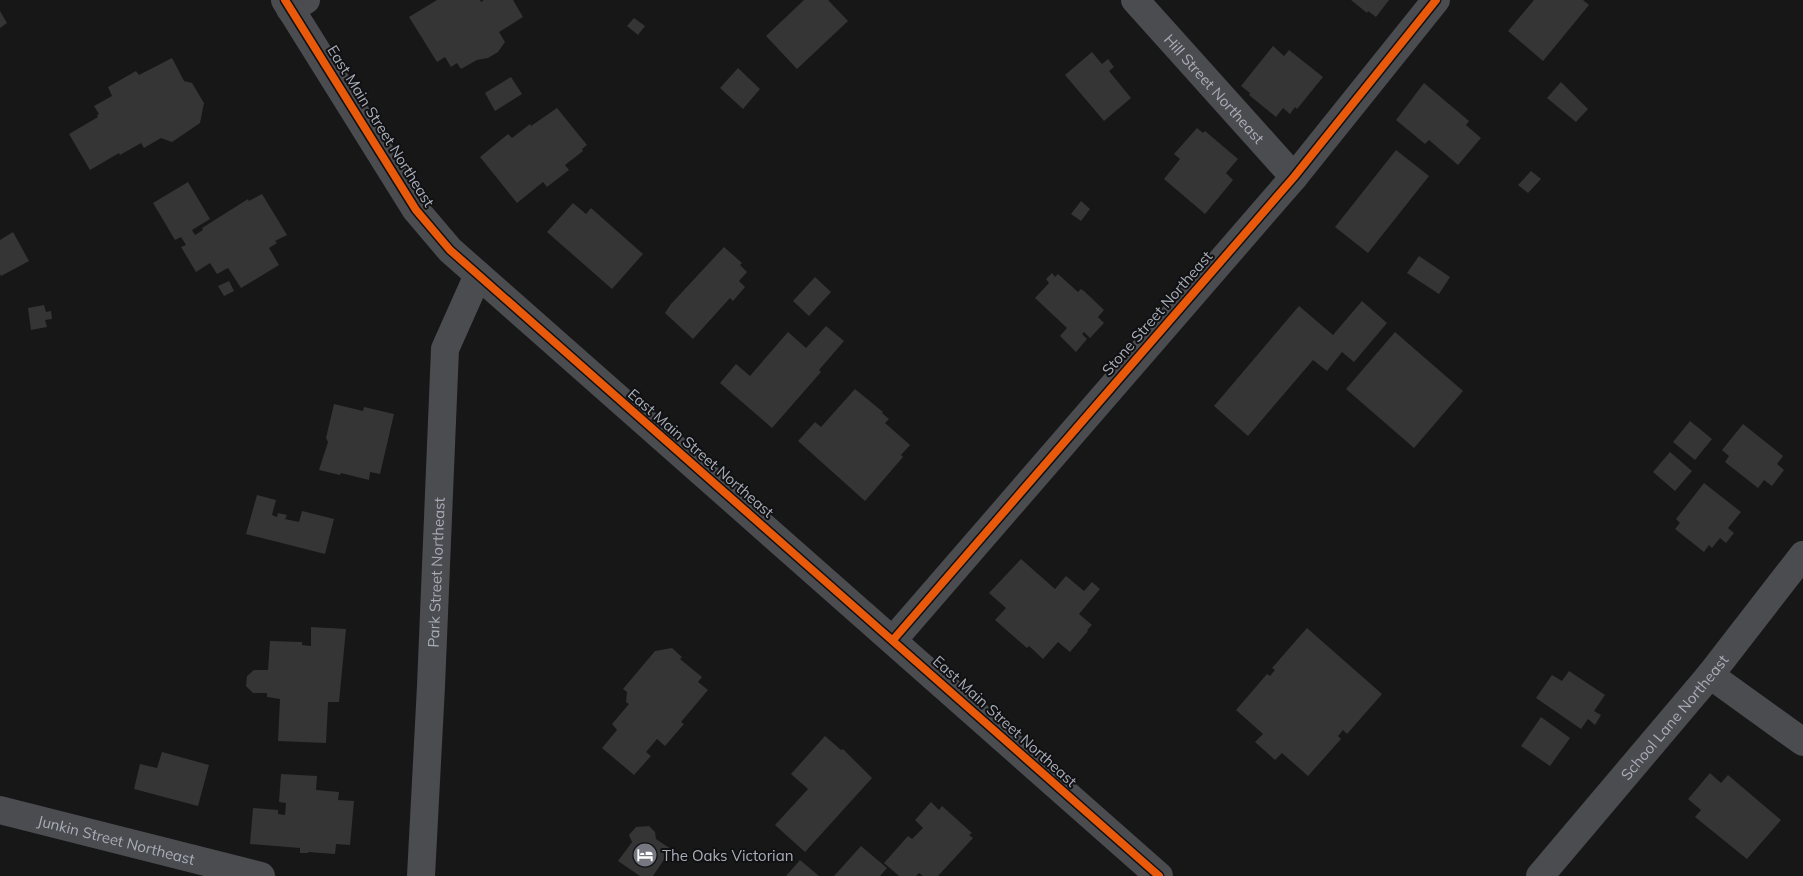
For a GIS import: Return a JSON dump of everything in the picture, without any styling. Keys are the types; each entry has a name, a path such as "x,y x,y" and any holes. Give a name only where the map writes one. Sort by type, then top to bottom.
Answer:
{"street":[{"name":"Hill Street Northeast","path":"1135,0 1294,177"},
{"name":"Stone Street Northeast","path":"893,640 1294,177 1436,0"},
{"name":"East Main Street Northeast","path":"294,3 416,210 450,250 1159,876"},
{"name":"Park Street Northeast","path":"420,876 431,686 445,349 478,275"},
{"name":"School Lane Northeast","path":"1540,876 1710,675 1803,555"},
{"path":"1710,675 1803,742"},
{"name":"Junkin Street Northeast","path":"0,810 261,876"}],"building":[{"path":"437,0 480,0 481,2 484,0 513,0 523,17 499,32 505,42 498,52 461,69 457,63 451,67 445,57 437,62 409,17"},
{"path":"804,0 828,0 848,21 797,69 766,36"},
{"path":"1351,0 1389,0 1376,17 1368,11 1367,13"},
{"path":"1534,0 1583,0 1589,5 1543,61 1508,31"},
{"path":"0,11 7,23 0,28"},
{"path":"634,18 645,26 638,35 627,26"},
{"path":"1273,46 1284,56 1289,50 1323,77 1297,109 1295,107 1290,114 1283,108 1276,117 1241,86"},
{"path":"1092,52 1102,64 1108,59 1114,67 1109,71 1131,98 1104,121 1065,75"},
{"path":"172,58 184,81 192,83 204,103 200,123 172,142 161,138 144,148 141,143 90,170 69,134 98,117 97,115 99,114 94,106 112,96 108,87 136,71 139,75"},
{"path":"738,68 760,89 743,109 720,88"},
{"path":"511,77 522,94 495,111 485,93"},
{"path":"1561,82 1588,109 1576,122 1547,98"},
{"path":"1424,83 1469,121 1466,125 1481,138 1458,165 1429,140 1425,144 1396,120"},
{"path":"557,108 587,145 582,149 583,151 565,165 569,170 547,187 543,182 517,203 480,157 508,134 512,138 530,124 531,126"},
{"path":"1197,128 1203,133 1205,131 1238,159 1226,173 1233,180 1205,214 1164,179 1180,159 1174,154"},
{"path":"1396,150 1429,176 1368,253 1335,227"},
{"path":"1531,171 1541,179 1528,193 1518,185"},
{"path":"188,182 210,219 192,230 195,235 203,230 202,228 248,199 249,201 262,194 287,235 275,241 277,243 269,248 279,265 241,288 228,268 217,274 210,263 196,272 181,247 186,245 181,237 175,240 153,203"},
{"path":"1081,201 1090,209 1081,221 1071,214"},
{"path":"573,203 586,214 591,208 643,254 612,289 547,232"},
{"path":"13,232 29,261 1,276 0,240"},
{"path":"724,247 742,263 740,265 747,272 739,281 745,287 733,301 730,298 693,339 665,313 671,304"},
{"path":"1419,256 1450,277 1439,294 1407,273"},
{"path":"1052,273 1055,277 1058,274 1078,292 1081,289 1084,291 1104,310 1098,317 1104,323 1090,338 1084,332 1082,334 1087,339 1076,352 1060,336 1067,328 1035,298 1049,283 1046,279"},
{"path":"815,277 831,292 809,316 793,301"},
{"path":"229,281 234,291 224,296 218,286"},
{"path":"1362,301 1387,323 1354,362 1342,352 1327,371 1313,360 1248,436 1214,406 1299,306 1333,335"},
{"path":"44,305 46,312 51,311 52,319 45,320 47,327 31,330 28,308"},
{"path":"826,326 844,341 819,370 821,372 772,428 720,383 736,364 750,376 788,332 806,348"},
{"path":"1395,332 1463,391 1414,448 1346,389"},
{"path":"855,389 883,412 889,419 885,423 910,445 901,455 903,457 865,501 798,441 815,422 821,427"},
{"path":"334,404 363,411 364,407 394,414 380,474 370,472 369,480 319,470 328,442 326,438"},
{"path":"1690,421 1712,439 1695,460 1673,442"},
{"path":"1743,424 1783,456 1777,464 1784,470 1772,486 1764,480 1758,488 1725,462 1729,456 1722,450"},
{"path":"1670,452 1692,471 1675,491 1653,472"},
{"path":"1704,483 1741,512 1728,528 1734,533 1726,543 1720,538 1712,548 1709,545 1704,552 1675,529 1680,523 1676,519"},
{"path":"257,495 276,500 272,515 277,517 278,513 287,515 285,519 299,522 302,511 334,519 325,554 246,534"},
{"path":"1021,559 1055,589 1066,576 1084,591 1092,582 1100,589 1079,614 1092,625 1070,652 1058,642 1043,659 1029,646 1027,648 995,620 1006,608 989,593"},
{"path":"311,627 346,629 339,702 328,702 326,743 278,741 280,699 267,697 267,693 253,693 246,686 247,676 254,670 268,670 270,641 302,642 302,645 311,646"},
{"path":"1307,628 1382,694 1347,734 1343,730 1338,736 1341,739 1308,776 1282,753 1275,760 1255,742 1263,734 1236,710 1267,674 1270,676 1275,670 1272,668"},
{"path":"672,648 682,657 680,659 702,677 698,682 708,690 681,722 684,724 665,746 657,739 646,752 651,756 634,775 602,748 617,730 612,724 629,704 626,702 627,692 623,689 655,651"},
{"path":"1569,671 1605,695 1594,711 1601,715 1595,725 1588,719 1581,729 1536,698 1552,675 1562,681"},
{"path":"1541,717 1570,738 1550,766 1521,746"},
{"path":"825,736 841,750 843,749 872,778 805,852 775,825 808,789 791,774"},
{"path":"162,752 209,765 198,806 134,789 140,764 157,768"},
{"path":"1710,773 1721,783 1728,775 1781,820 1747,859 1695,817 1701,810 1688,799"},
{"path":"281,774 317,776 316,790 339,792 338,800 354,801 350,845 336,844 335,854 300,853 300,848 250,844 253,808 278,810 278,814 285,815 286,803 279,802"},
{"path":"931,802 939,810 942,806 972,833 969,835 973,838 938,876 923,876 919,873 916,876 899,876 884,863 908,836 912,839 923,828 915,820"},
{"name":"The Oaks Victorian","path":"649,826 655,832 656,839 671,849 653,876 640,876 618,861 632,842 629,835 636,827"},
{"path":"861,846 887,868 880,876 834,876"},
{"path":"800,860 819,876 786,876"}],"cycle path":[{"path":"285,0 416,210 450,250 1159,876"},
{"path":"893,640 1294,177 1436,0"}],"place":[{"name":"The Oaks Victorian","path":"645,855"}]}
